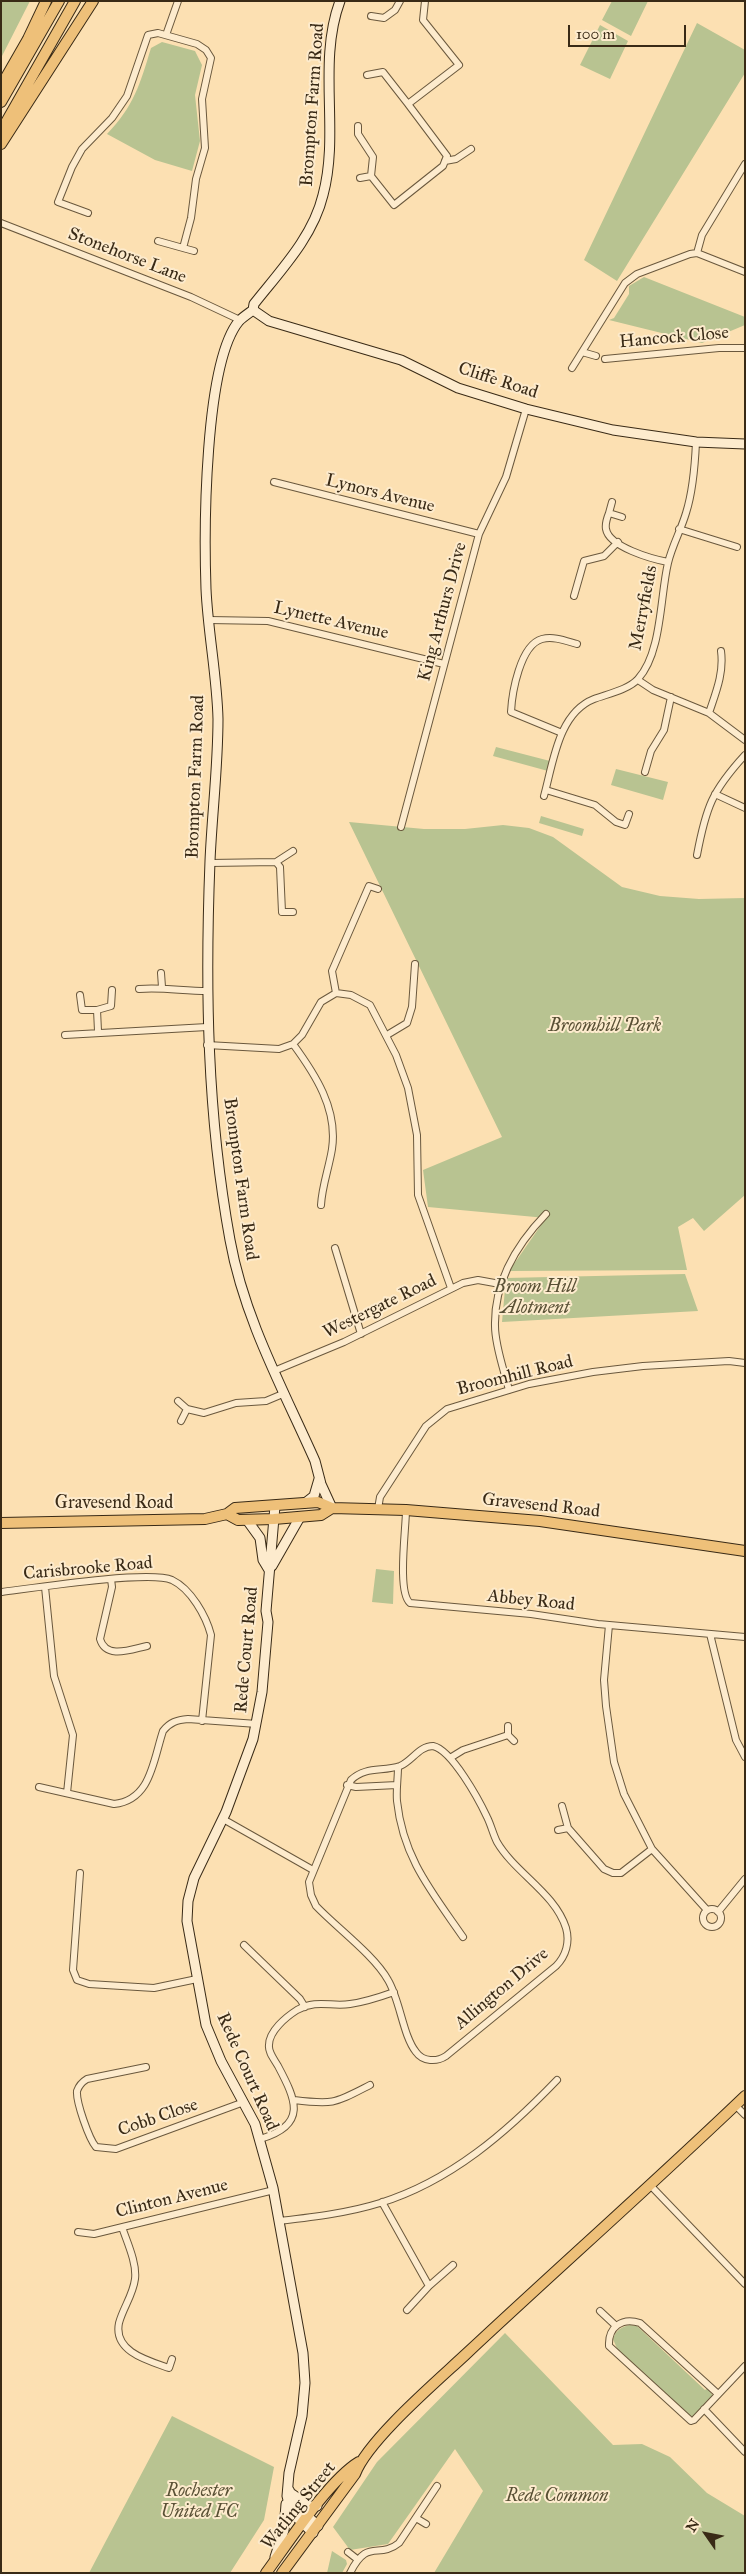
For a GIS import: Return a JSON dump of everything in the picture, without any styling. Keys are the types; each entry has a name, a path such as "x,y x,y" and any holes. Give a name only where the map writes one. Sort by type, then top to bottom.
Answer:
{"main road":[{"path":"1,86 28,39 46,1"},
{"path":"1,102 59,1"},
{"path":"1,131 75,1"},
{"path":"1,144 92,1"},
{"name":"Brompton Farm Road","path":"332,1508 319,1478 315,1461 274,1371 246,1302 230,1242 207,1026 210,862 218,718 209,620 206,523 211,432 216,390 225,351 240,320 253,310 254,304 301,241 318,210 324,194 329,152 329,78 332,35 340,1"},
{"name":"Cliffe Road","path":"253,310 269,321 401,360 458,388 526,408 613,430 696,442 745,444"},
{"path":"305,1503 314,1496 319,1478"},
{"name":"Gravesend Road","path":"1,1523 205,1519 227,1514 235,1508 318,1502 332,1508 406,1510 540,1521 745,1551"},
{"name":"Rede Court Road","path":"275,1506 266,1611 268,1622 257,1724 246,1761 224,1819 196,1873 189,1897 188,1928 197,1979 212,2042 244,2102 260,2139 274,2190 303,2353 305,2383 302,2416 287,2482 290,2512 315,2529"},
{"name":"Gravesend Road","path":"227,1514 238,1520 274,1519 321,1515 332,1508"},
{"path":"269,1571 300,1517"},
{"path":"247,1520 260,1538 263,1560 269,1571"},
{"path":"359,2462 391,2426 437,2381 566,2261 651,2186 745,2096"},
{"name":"Watling Street","path":"270,2568 305,2521 348,2469 359,2462"},
{"name":"Watling Street","path":"283,2572 355,2474 359,2462"},
{"path":"270,2568 284,2530 288,2492 309,2506 317,2506"}],"street":[{"path":"166,35 178,1"},
{"path":"371,16 384,18 395,10 400,1"},
{"path":"408,104 458,65 423,20 425,1"},
{"path":"88,213 58,202 72,167 84,146 109,121 125,100 148,35 155,32 202,47 208,52 211,61 202,99 205,148 196,179 191,218 183,248"},
{"path":"358,126 358,134 374,157 371,176 394,205 443,166 447,156 382,72 367,75"},
{"path":"445,161 456,160 471,149"},
{"path":"698,253 702,235 745,164"},
{"path":"360,178 371,176"},
{"name":"Stonehorse Lane","path":"1,223 191,297 240,320"},
{"path":"158,241 194,251"},
{"path":"572,368 625,283 637,274 690,254 698,253 745,272"},
{"name":"Hancock Close","path":"606,359 719,348 745,348"},
{"path":"582,352 596,356"},
{"name":"King Arthurs Drive","path":"401,827 479,534 506,477 526,408"},
{"name":"Merryfields","path":"638,680 649,661 658,623 668,562 686,513 691,490 696,442"},
{"name":"Lynors Avenue","path":"274,482 479,534"},
{"path":"612,502 606,531 632,552 668,562"},
{"path":"609,513 622,517"},
{"path":"679,529 737,547"},
{"path":"574,596 584,560 604,556 618,542"},
{"name":"Lynette Avenue","path":"209,620 268,621 444,664"},
{"path":"562,733 511,712 512,700 526,651 533,644 540,639 552,638 577,644"},
{"path":"708,713 720,682 723,662 721,651"},
{"path":"629,814 625,825 616,822 589,803 545,793 562,733 573,712 591,700 617,691 638,680 708,713 745,740"},
{"path":"645,772 651,751 664,730 671,697"},
{"path":"697,855 703,824 719,784 745,755"},
{"path":"715,794 745,808"},
{"path":"210,862 276,862 293,852"},
{"path":"276,862 280,867 282,912 293,912"},
{"path":"336,994 332,971 369,886 378,890"},
{"path":"387,1035 407,1023 412,1007 415,964"},
{"path":"161,973 162,987"},
{"path":"139,990 162,987 176,992 207,991"},
{"path":"208,1045 279,1049 293,1044 302,1035 321,1002 336,994 351,995 370,1005 387,1035 408,1088 417,1135 418,1196 451,1288"},
{"path":"78,999 82,1010 97,1010 111,1006 114,995"},
{"path":"97,1010 98,1031"},
{"path":"65,1035 98,1031 207,1026"},
{"path":"293,1044 326,1096 332,1122 332,1148 321,1191 321,1205"},
{"path":"508,1390 494,1327 500,1284 509,1261 546,1214"},
{"path":"335,1248 361,1334"},
{"name":"Westergate Road","path":"274,1371 361,1334 451,1288 475,1280 500,1284"},
{"name":"Broomhill Road","path":"378,1509 380,1497 426,1426 447,1409 508,1390 593,1372 643,1366 729,1361 745,1363"},
{"path":"178,1401 187,1409 207,1412 237,1403 266,1401 284,1393"},
{"path":"181,1421 187,1409"},
{"name":"Abbey Road","path":"406,1510 403,1586 406,1600 410,1603 530,1614 609,1625 745,1637"},
{"name":"Carisbrooke Road","path":"2,1592 112,1579 155,1578 172,1580 180,1585 201,1612 208,1624 211,1635 202,1721"},
{"path":"112,1579 112,1587 100,1639 102,1645 110,1651 121,1652 147,1646"},
{"path":"45,1587 54,1676 73,1735 67,1793"},
{"path":"609,1625 604,1680 612,1753 624,1794 652,1849 707,1910"},
{"path":"710,1634 736,1740 745,1757"},
{"path":"39,1787 114,1804 132,1800 145,1786 163,1731 168,1725 177,1720 257,1724"},
{"path":"508,1726 508,1735 514,1741"},
{"path":"450,1758 462,1750 508,1735"},
{"name":"Allington Drive","path":"430,1746 441,1748 475,1795 501,1847 561,1918 567,1933 566,1948 561,1960 552,1969 446,2056 437,2060 426,2059 415,2051 394,1992 383,1971 314,1903 309,1882 338,1816 348,1785 355,1776 365,1771 398,1767 430,1746"},
{"path":"398,1767 399,1813 408,1850 422,1879 463,1937"},
{"path":"348,1785 356,1787 398,1785"},
{"path":"562,1806 568,1828 604,1869 613,1873 621,1872 652,1849"},
{"path":"224,1819 313,1870"},
{"path":"558,1830 568,1828"},
{"path":"80,1873 73,1970 77,1980 89,1984 159,1988 197,1979"},
{"path":"707,1910 703,1921 711,1927 719,1922 718,1912 745,1880"},
{"path":"707,1910 712,1909 718,1912"},
{"path":"244,1945 300,1999 304,2007"},
{"path":"260,2139 285,2128 293,2114 294,2100 270,2050 269,2043 278,2026 304,2007 325,2003 348,2004 394,1992"},
{"name":"Cobb Close","path":"146,2067 86,2079 80,2084 77,2097 91,2141 96,2147 116,2148 244,2102"},
{"path":"279,2221 322,2216 382,2202 438,2177 463,2163 527,2111 557,2080"},
{"path":"294,2100 321,2104 334,2102 370,2085"},
{"path":"735,2105 745,2116"},
{"path":"651,2186 745,2284"},
{"name":"Clinton Avenue","path":"78,2232 94,2234 274,2190"},
{"path":"382,2202 429,2286"},
{"path":"122,2227 133,2261 135,2278 119,2324 119,2336 124,2347 151,2362 169,2368 172,2359"},
{"path":"407,2310 429,2286 453,2265"},
{"path":"600,2311 616,2325"},
{"path":"718,2394 640,2323 627,2321 616,2325 609,2339 610,2346 691,2421 704,2409 745,2366"},
{"path":"704,2409 745,2452"},
{"path":"351,2570 357,2559 365,2553 396,2545 437,2486"},
{"path":"416,2518 426,2524"},
{"path":"348,2552 357,2559"},
{"path":"270,2568 283,2572"}],"green space":[{"path":"1,1 30,1 1,58"},
{"path":"612,1 648,1 631,36 602,20"},
{"path":"697,23 745,50 745,73 617,281 584,260"},
{"path":"600,25 628,41 610,79 580,65"},
{"path":"162,42 195,51 202,65 195,95 200,141 192,171 155,160 107,134 130,104 151,48"},
{"path":"644,277 745,317 745,325 702,343 609,320 614,318 629,294 629,286"},
{"path":"496,747 550,761 548,771 493,756"},
{"path":"616,769 668,782 663,800 611,785"},
{"path":"541,816 584,829 582,836 539,823"},
{"name":"Broomhill Park","path":"349,822 424,829 465,829 503,825 529,828 553,837 622,887 660,896 699,899 745,898 745,1195 704,1231 693,1218 678,1227 687,1270 509,1271 546,1218 428,1207 423,1170 502,1137"},
{"name":"Broom Hill Alotment","path":"685,1274 698,1311 502,1322 506,1278"},
{"path":"376,1569 394,1571 393,1604 372,1602"},
{"path":"630,2325 637,2326 705,2390 708,2388 713,2396 694,2417 691,2418 618,2351 613,2339 614,2336 619,2329"},
{"name":"Rede Common","path":"505,2333 613,2445 642,2444 670,2457 707,2493 745,2516 745,2573 434,2573 483,2491 455,2449 388,2544 350,2550 333,2527 377,2462"},
{"name":"Rochester United FC","path":"172,2416 274,2467 264,2520 230,2573 89,2573"},
{"path":"332,2551 346,2560 347,2564 342,2573 327,2573"}]}
